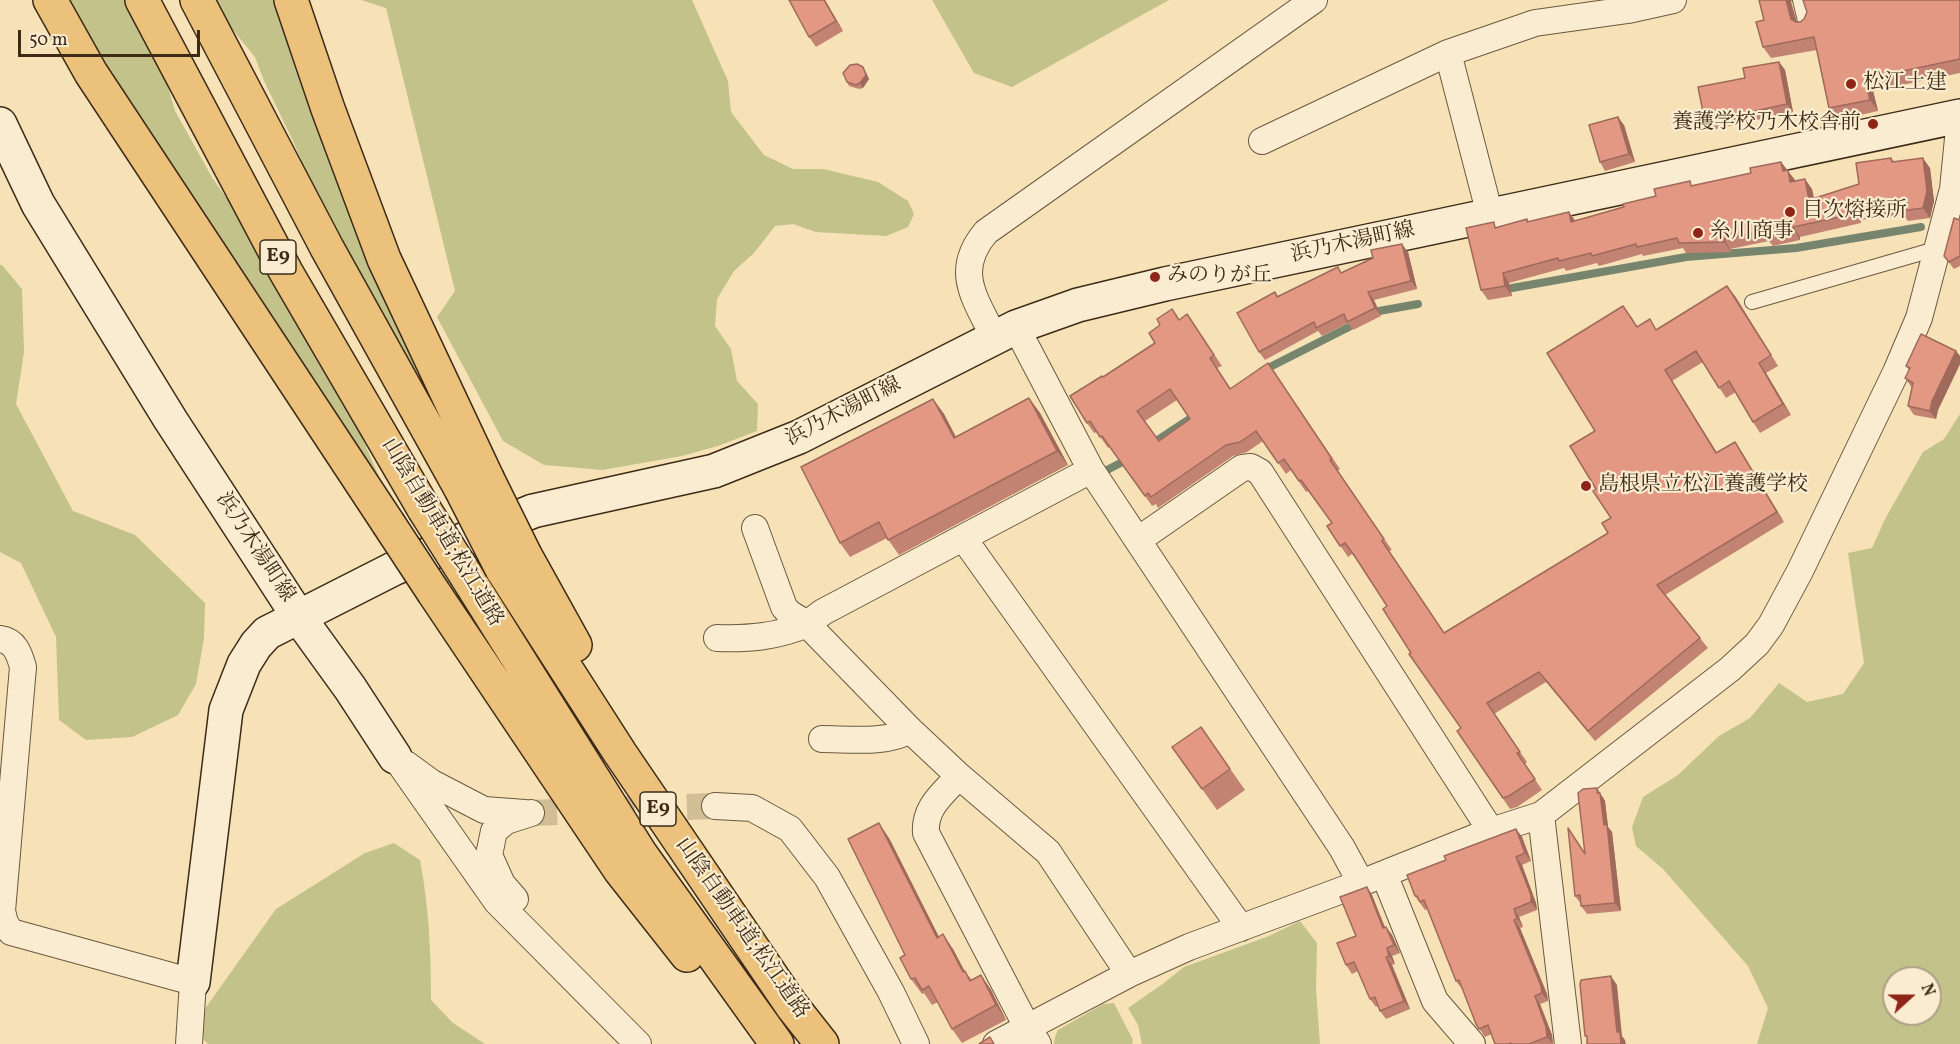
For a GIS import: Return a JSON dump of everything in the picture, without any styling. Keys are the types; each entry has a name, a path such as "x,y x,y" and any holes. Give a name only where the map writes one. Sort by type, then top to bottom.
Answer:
{"highway":[{"path":"50,0 91,73 620,870 757,1044"},
{"name":"山陰自動車道;松江道路","path":"142,0 286,272 424,509 640,853 777,1044"},
{"name":"山陰自動車道;松江道路","path":"197,0 327,248 474,483 513,562 600,691 620,753 792,1006 822,1044"},
{"path":"291,0 328,109 384,259 474,483"}],"main road":[{"name":"浜乃木湯町線","path":"0,124 38,204 170,419 298,616 395,568 533,510 714,471 799,438 1005,332 1078,305 1165,284 1960,117"},
{"path":"193,982 226,710 244,664 256,645 267,633 298,616 350,688 395,757"}],"street":[{"path":"1314,0 986,232 971,254 968,265 969,279 972,292 1005,332 1091,470 1342,848 1372,879 1435,1001 1472,1044"},
{"path":"1262,141 1448,53 1574,9 1628,10 1673,0"},
{"path":"1448,53 1490,215"},
{"path":"996,1044 1032,1036 1129,974 1189,947 1372,879 1491,831 1541,815 1730,669 1756,644 1772,625 1800,571 1896,372 1919,318 1953,189 1960,117"},
{"path":"1138,540 1242,468 1251,467 1260,472 1491,831"},
{"path":"717,638 743,639 792,631 807,624 823,612 1091,470"},
{"path":"755,528 784,607 789,613 807,624 910,730 959,776 1048,852 1129,974"},
{"path":"964,539 1241,928"},
{"path":"0,639 8,640 18,651 23,667 2,911 5,923 11,932 193,982 189,1044"},
{"path":"822,739 880,739 898,736 910,730"},
{"path":"395,757 432,783 484,810 531,813 506,821 494,831 489,855 502,884 544,932 582,988"},
{"path":"395,757 497,902 638,1044"},
{"path":"959,776 928,811 925,822 926,833 1032,1036"},
{"path":"715,806 752,808 790,829 827,877 891,992 916,1044"},
{"path":"1541,815 1568,1044"}],"lane":[{"path":"1800,0 1806,25"},
{"path":"1752,302 1939,248"}],"green space":[{"path":"65,0 127,0 168,87 175,111 213,179 254,237 358,428 387,495 140,121"},
{"path":"211,0 281,0 456,448 326,217 255,57"},
{"path":"361,0 692,0 728,81 731,112 764,155 793,169 823,169 878,182 908,201 914,214 908,227 886,236 816,232 793,224 775,226 754,253 734,271 717,299 715,326 731,349 737,381 758,404 757,431 718,446 682,456 602,470 544,465 503,441 437,317 455,291 386,8"},
{"path":"932,0 1169,0 1012,87 974,73"},
{"path":"0,265 22,289 24,352 16,404 73,511 135,535 205,603 204,638 196,684 178,715 132,737 86,740 59,720 56,637 21,563 0,552"},
{"path":"1960,414 1960,1044 1757,1044 1768,1008 1748,966 1663,869 1636,846 1632,827 1643,797 1678,775 1719,736 1750,718 1779,683 1807,702 1843,694 1864,663 1848,553 1872,548 1885,519 1923,452 1944,439"},
{"path":"394,843 420,860 429,930 431,1000 453,1023 485,1044 208,1044 203,1039 204,1010 276,909 365,853"},
{"path":"1300,921 1317,943 1316,989 1320,1044 1142,1044 1138,1025 1128,1008 1184,967 1269,936"},
{"path":"1114,1003 1133,1040 1132,1044 1054,1044 1058,1030 1103,1004"}],"building":[{"path":"789,0 824,0 836,21 809,37"},
{"path":"1759,0 1786,0 1791,19 1800,22 1807,12 1803,0 1960,0 1960,59 1865,79 1870,100 1829,108 1814,37 1763,47 1756,22 1764,20"},
{"path":"1779,62 1787,104 1705,122 1698,87 1745,78 1743,68"},
{"path":"857,64 863,67 866,75 856,85 847,82 843,73 850,65"},
{"path":"1618,117 1629,154 1600,162 1589,125"},
{"path":"1891,158 1892,162 1923,158 1927,191 1923,208 1901,211 1900,204 1854,211 1854,214 1793,227 1794,230 1766,236 1763,231 1724,239 1724,242 1679,243 1677,238 1637,247 1636,244 1592,256 1591,253 1559,261 1558,258 1503,273 1505,286 1481,290 1466,228 1494,222 1495,228 1527,219 1527,222 1569,212 1571,222 1624,207 1623,204 1656,196 1654,189 1690,181 1691,186 1751,173 1750,168 1781,162 1783,171 1788,170 1790,182 1805,179 1809,200 1859,184 1856,163"},
{"path":"1954,218 1960,220 1960,256 1949,262 1944,256"},
{"path":"1402,244 1411,281 1368,292 1375,308 1347,322 1344,314 1316,328 1314,322 1259,352 1237,313 1275,292 1277,297 1338,267 1341,273 1373,258 1371,250"},
{"path":"1727,286 1771,355 1759,363 1783,404 1753,422 1729,381 1719,388 1696,351 1665,370 1716,453 1735,442 1777,512 1657,585 1700,638 1588,731 1539,672 1487,703 1535,779 1503,798 1457,731 1461,728 1409,654 1411,653 1383,609 1387,606 1354,555 1345,543 1340,546 1327,526 1332,523 1301,480 1299,481 1284,459 1278,463 1256,431 1240,442 1226,445 1151,497 1148,493 1145,496 1102,436 1100,437 1090,421 1087,423 1070,396 1155,343 1149,333 1160,325 1157,319 1172,309 1179,320 1187,314 1214,355 1210,358 1230,389 1268,363 1444,633 1608,533 1602,523 1611,518 1593,491 1596,489 1570,446 1595,431 1547,353 1623,306 1637,327 1650,319 1656,330","holes":["1170,389 1190,419 1159,441 1137,411"]},
{"path":"1921,334 1956,351 1932,401 1930,411 1908,406 1913,383 1905,378 1910,368 1906,366"},
{"path":"1029,398 1057,451 888,540 879,522 840,543 801,467 933,399 954,438"},
{"path":"1201,727 1230,769 1202,789 1172,747"},
{"path":"1597,788 1597,793 1600,793 1604,825 1607,824 1615,903 1581,906 1580,895 1575,896 1568,828 1585,854 1578,793 1583,789"},
{"path":"879,823 937,938 943,934 970,981 981,975 996,1005 952,1029 929,986 922,990 915,978 911,979 900,958 905,955 848,839"},
{"path":"1516,829 1525,853 1516,857 1531,895 1531,902 1514,909 1517,918 1514,920 1541,986 1542,993 1535,996 1546,1027 1547,1037 1529,1044 1495,1044 1488,1025 1479,1029 1476,1024 1459,980 1456,981 1424,900 1420,902 1415,896 1407,875 1446,860 1444,856"},
{"path":"1367,887 1383,928 1386,927 1394,945 1387,948 1389,956 1386,957 1404,1001 1380,1011 1375,997 1370,999 1354,962 1346,965 1337,943 1356,936 1340,897"},
{"path":"1611,976 1617,1032 1620,1032 1621,1044 1587,1044 1581,980"},
{"path":"990,1037 994,1044 979,1044"}],"waterway":[{"path":"1512,288 1686,257 1796,248 1921,227"},
{"path":"1379,311 1418,304"},
{"path":"1262,371 1349,327"},
{"path":"1150,445 1197,414"},
{"path":"1107,470 1130,458"}],"tunnel":[{"path":"531,813 715,806"}],"place":[{"name":"松江土建","path":"1851,84"},
{"name":"養護学校乃木校舎前","path":"1873,124"},
{"name":"目次熔接所","path":"1790,212"},
{"name":"糸川商事","path":"1698,233"},
{"name":"みのりが丘","path":"1155,277"},
{"name":"島根県立松江養護学校","path":"1586,486"}]}
